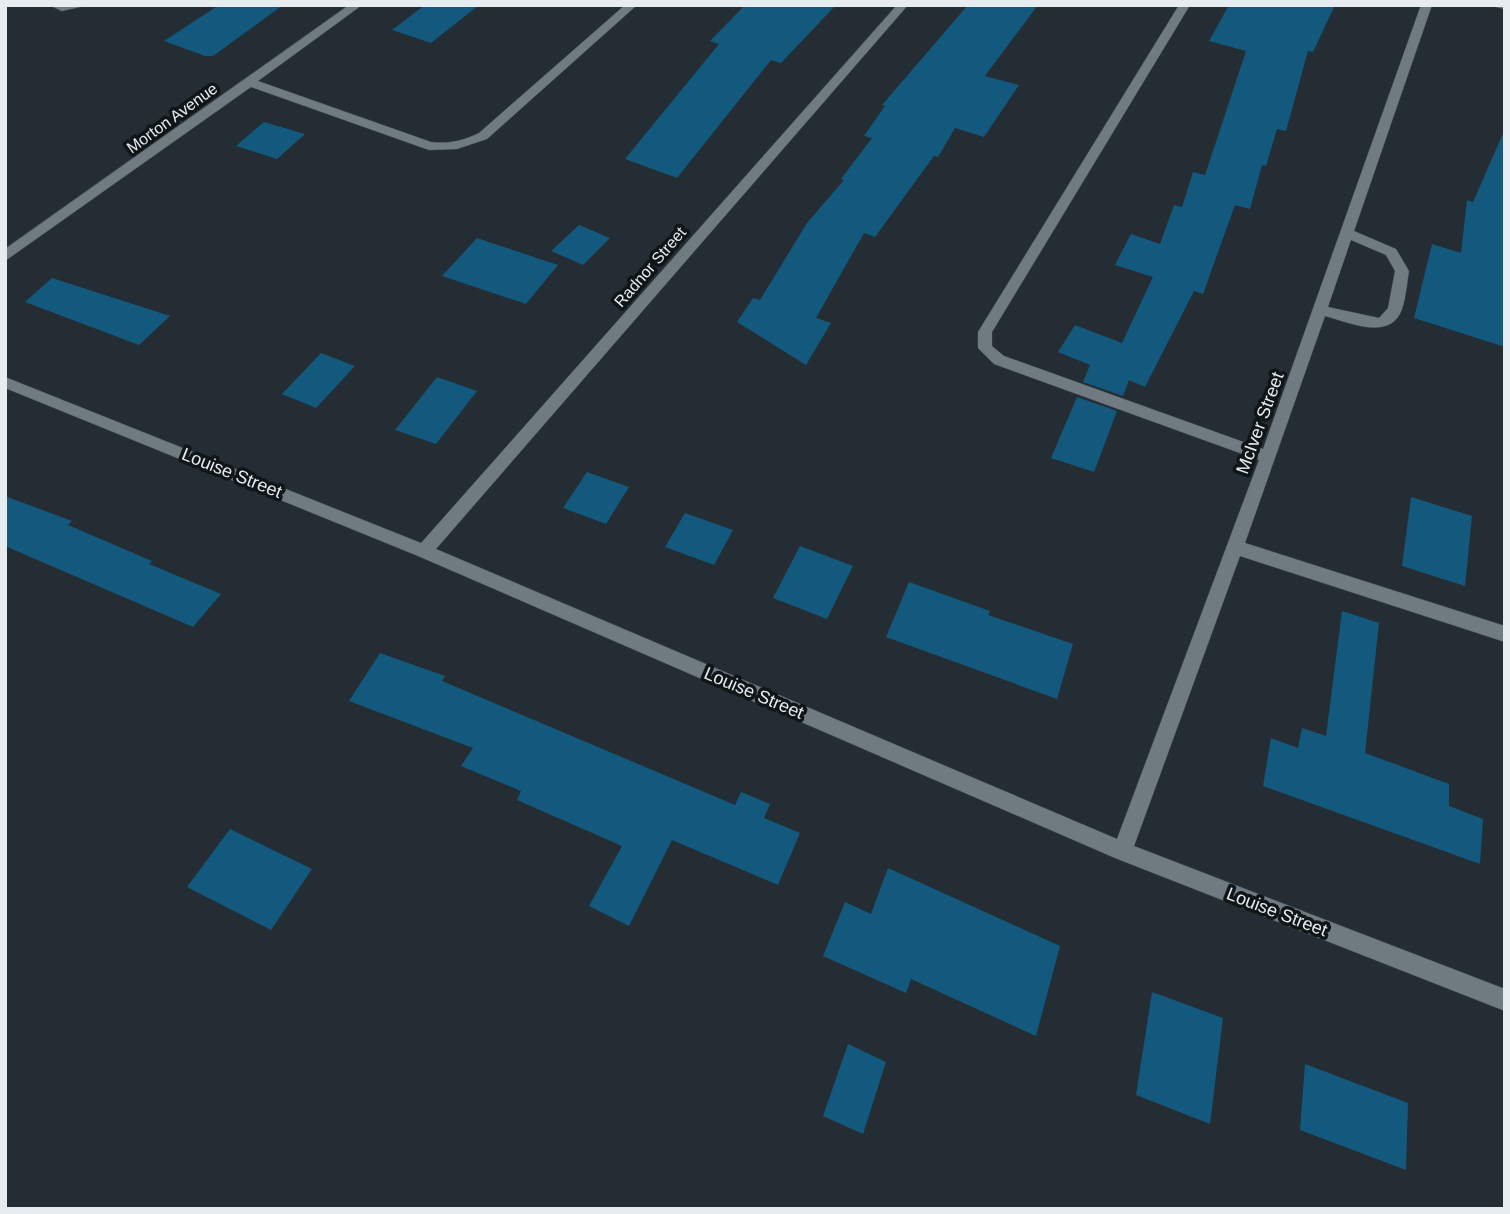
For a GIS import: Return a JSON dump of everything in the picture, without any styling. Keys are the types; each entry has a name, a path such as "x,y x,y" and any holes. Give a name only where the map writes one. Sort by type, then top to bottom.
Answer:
{"street":[{"path":"54,5 62,8 83,5"},
{"name":"Morton Avenue","path":"5,256 357,5"},
{"path":"249,82 429,146 449,148 467,145 483,136 632,5"},
{"name":"Radnor Street","path":"424,551 903,5"},
{"path":"1185,5 985,332 985,348 999,360 1268,457"},
{"name":"McIver Street","path":"1122,851 1268,457 1427,5"},
{"path":"1320,310 1366,322 1383,323 1395,310 1402,271 1391,252 1347,233"},
{"name":"Louise Street","path":"5,382 424,551 1122,851 1505,1000"},
{"path":"1235,547 1505,634"}],"building":[{"path":"219,5 283,5 213,56 205,56 164,41"},
{"path":"425,5 479,5 431,43 392,30"},
{"path":"745,5 836,5 781,63 771,60 677,178 625,159 719,44 710,41"},
{"path":"968,5 1038,5 985,76 1019,85 984,137 955,128 938,157 934,156 875,237 864,233 816,318 831,323 806,365 737,322 753,298 760,300 807,223 844,180 841,179 872,138 864,136 885,106 882,105"},
{"path":"1229,5 1335,5 1313,52 1308,51 1286,131 1277,129 1266,166 1262,165 1250,209 1235,205 1203,294 1194,291 1145,387 1129,380 1123,396 1083,382 1090,365 1058,352 1075,325 1122,343 1153,277 1115,265 1131,234 1160,244 1174,205 1182,207 1193,172 1205,175 1246,51 1209,41"},
{"path":"264,122 305,134 277,159 236,146"},
{"path":"1505,129 1505,347 1414,318 1432,244 1461,253 1467,200 1473,202"},
{"path":"579,225 610,238 583,265 551,251"},
{"path":"477,238 558,265 526,304 442,276"},
{"path":"52,278 170,316 139,345 25,302"},
{"path":"321,353 355,366 316,408 282,394"},
{"path":"437,377 477,391 436,444 395,430"},
{"path":"1077,397 1117,411 1094,472 1051,458"},
{"path":"587,472 629,487 606,524 563,508"},
{"path":"5,496 72,521 68,525 152,561 149,564 221,594 193,627 5,546"},
{"path":"1411,497 1472,516 1465,586 1402,566"},
{"path":"685,513 733,530 714,565 665,547"},
{"path":"800,546 853,566 827,619 773,598"},
{"path":"909,582 990,611 988,615 1073,644 1057,699 886,637"},
{"path":"1342,611 1379,623 1365,753 1449,784 1449,806 1483,819 1480,864 1263,786 1271,738 1298,748 1302,728 1326,736"},
{"path":"380,653 445,676 442,681 735,805 741,792 770,804 764,818 800,833 778,885 672,840 629,926 589,906 622,846 517,800 521,791 461,766 473,748 349,701"},
{"path":"230,829 312,869 271,930 187,887"},
{"path":"888,868 1060,946 1036,1036 911,979 906,993 823,956 845,902 871,914"},
{"path":"1152,992 1223,1018 1210,1124 1136,1095"},
{"path":"848,1044 886,1062 863,1134 823,1116"},
{"path":"1305,1064 1408,1103 1406,1170 1300,1130"}]}
